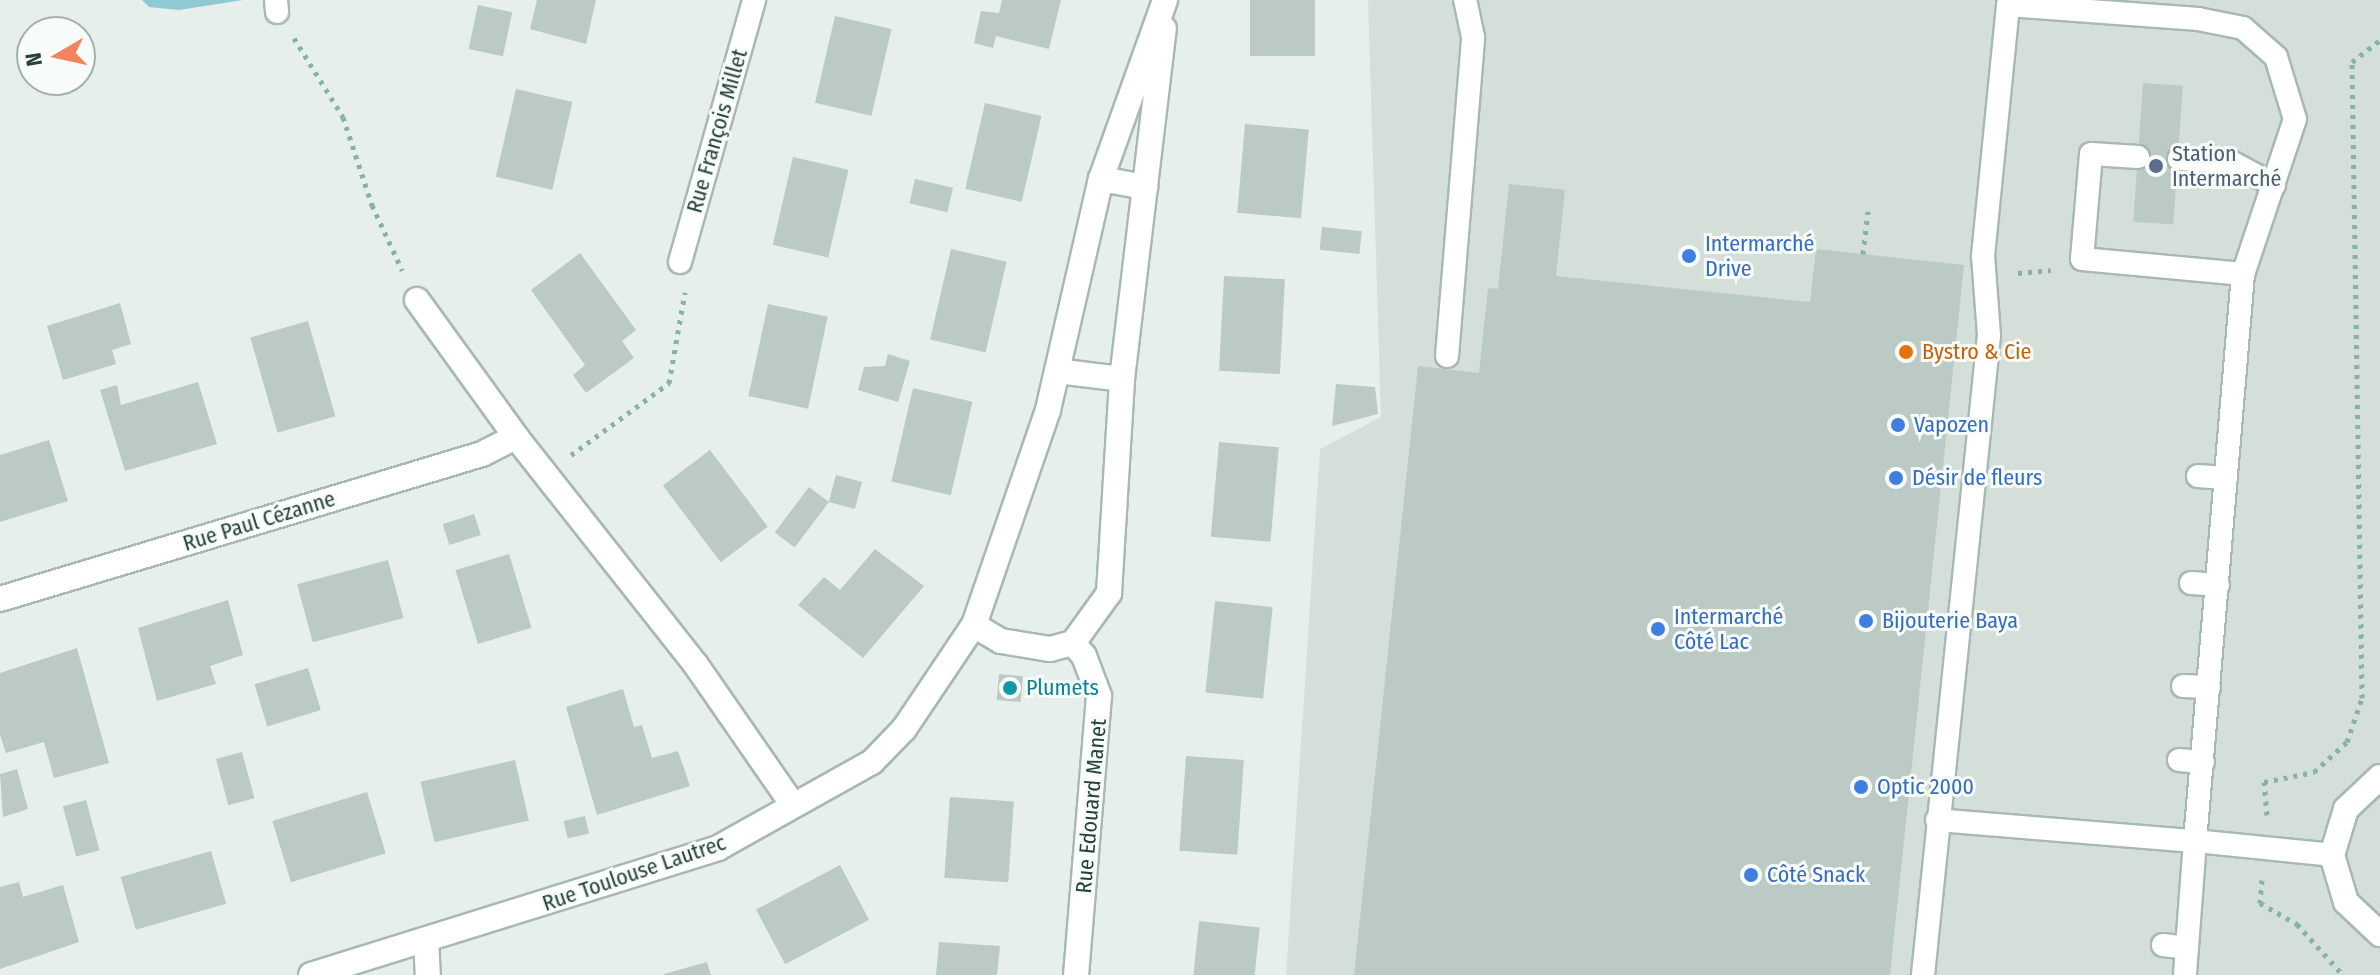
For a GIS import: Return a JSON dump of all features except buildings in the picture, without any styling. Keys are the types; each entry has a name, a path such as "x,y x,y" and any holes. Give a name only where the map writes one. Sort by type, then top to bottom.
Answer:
{"street":[{"name":"Rue Toulouse Lautrec","path":"311,975 718,848 872,762 937,685 974,625 1057,371 1101,179 1166,0"},
{"name":"Rue Toulouse Lautrec","path":"1073,643 1109,593 1122,379 1166,0"},
{"path":"1101,179 1145,187"},
{"path":"417,300 516,437 696,665 793,805"},
{"path":"1057,371 1122,379"},
{"name":"Rue Paul Cézanne","path":"0,599 482,454 516,437"},
{"path":"974,625 1001,641 1050,649 1073,643"},
{"name":"Rue Edouard Manet","path":"1073,643 1084,656 1099,696 1076,975"},
{"path":"2380,777 2346,809 2332,855 2346,902 2380,934"},
{"path":"426,940 428,975"}],"lane":[{"name":"Rue François Millet","path":"680,262 754,0"},
{"path":"1447,356 1473,37 1465,0"},
{"path":"1923,975 1989,335 1983,256 2008,5 2198,19 2243,28 2276,57 2295,119 2243,274 2185,975"},
{"path":"2138,157 2091,154 2082,259 2243,274"},
{"path":"2179,159 2231,162 2274,185"},
{"path":"2198,476 2226,478"},
{"path":"2191,583 2218,585"},
{"path":"2183,686 2209,687"},
{"path":"2179,760 2203,762"},
{"path":"1937,820 2332,855"},
{"path":"2163,945 2187,948"}],"path":[{"path":"276,6 343,117 372,205 417,300"},
{"path":"2264,782 2314,772 2347,742 2362,698 2352,62 2380,40"},
{"path":"1863,254 1868,211"},
{"path":"545,474 669,383 685,293 680,262"},
{"path":"2260,903 2297,924 2343,975"}],"shaded area":[{"path":"1368,0 2380,0 2380,975 1286,975 1320,449 1381,417"}],"water":[{"path":"142,0 243,0 179,10 149,7"}],"place":[{"name":"Station Intermarché","path":"2156,166"},
{"name":"Intermarché Drive","path":"1689,256"},
{"name":"Bystro & Cie","path":"1906,352"},
{"name":"Vapozen","path":"1898,425"},
{"name":"Désir de fleurs","path":"1896,478"},
{"name":"Bijouterie Baya","path":"1866,621"},
{"name":"Intermarché Côté Lac","path":"1658,629"},
{"name":"Plumets","path":"1010,688"},
{"name":"Optic 2000","path":"1861,787"},
{"name":"Côté Snack","path":"1751,875"}]}
